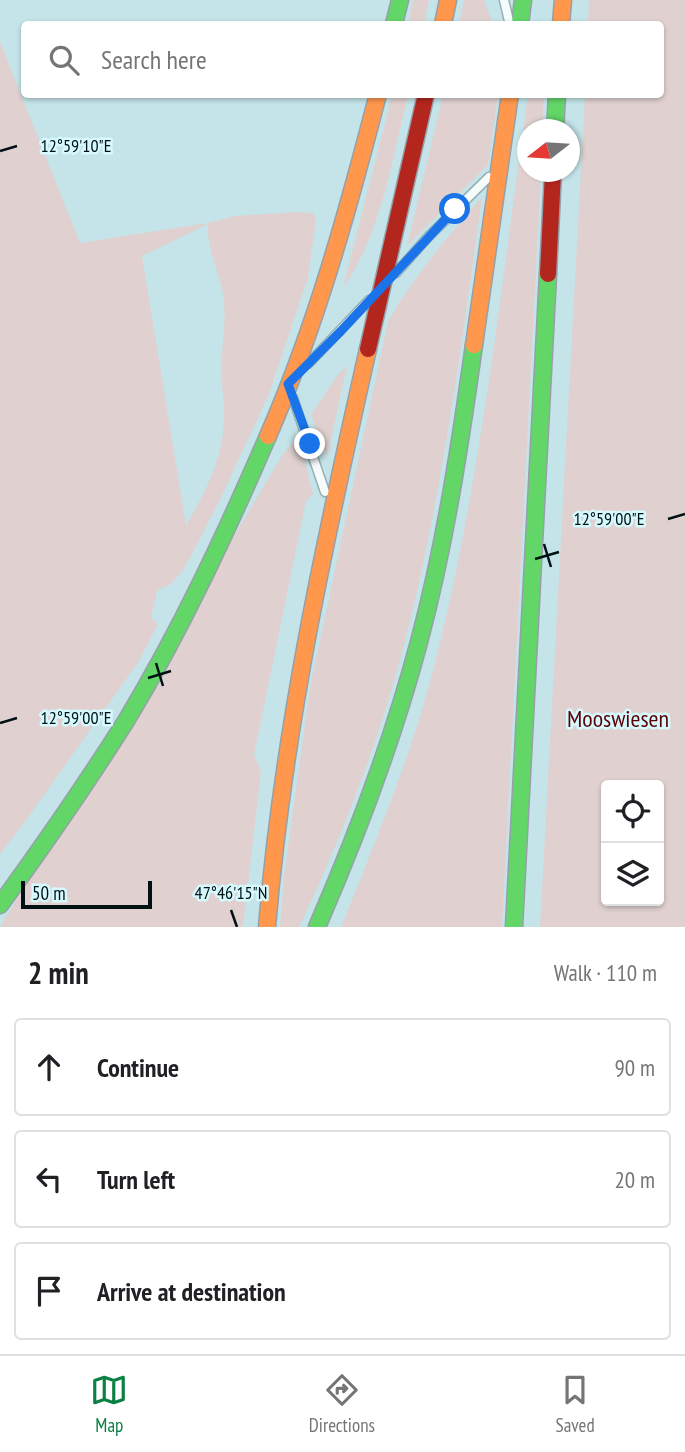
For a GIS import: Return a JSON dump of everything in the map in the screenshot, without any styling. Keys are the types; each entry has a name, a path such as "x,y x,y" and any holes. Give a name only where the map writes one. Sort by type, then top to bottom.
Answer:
{"highway":[{"path":"395,21 400,0"},
{"path":"444,21 448,0"},
{"path":"520,21 523,0"},
{"path":"561,21 563,0"},
{"path":"0,905 26,872 107,751 151,677 212,563 245,493 311,328 330,271 377,98"},
{"path":"267,927 276,826 305,642 425,98"},
{"path":"317,927 378,775 419,642 440,552 461,443 509,98"},
{"path":"556,119 557,98"},
{"path":"514,927 552,182"}],"lane":[{"path":"504,0 509,21"},
{"path":"331,517 323,481 288,384 455,209 499,169"}],"green space":[{"path":"413,0 429,0 425,21 409,21"},
{"path":"464,0 484,0 492,21 460,21"},
{"name":"Mooswiesen","path":"589,0 685,0 685,927 540,927 585,98 664,98 664,21 588,21"},
{"path":"0,42 80,243 208,223 234,216 295,212 313,213 316,220 308,277 269,394 219,502 184,569 170,585 157,590 151,618 158,624 139,661 0,854","holes":["208,224 212,254 224,302 221,367 223,434 212,475 186,525 142,256"]},
{"path":"391,98 407,98 376,219 356,266 343,288"},
{"path":"442,98 498,98 488,165 407,246"},
{"name":"Mooswiesen","path":"528,98 544,98 543,119 525,119"},
{"name":"Mooswiesen","path":"517,175 517,182 540,182 502,927 341,927 393,796 426,697 451,593 478,451"},
{"path":"482,197 440,478 404,645 358,788 315,893 299,927 280,927 284,876 310,687 388,321 444,241"},
{"path":"347,365 327,458 311,415"},
{"path":"299,436 313,494 306,501 254,755 261,772 243,927 0,927 283,454"}],"traffic: fast":[{"path":"395,21 400,0"},
{"path":"520,21 523,0"},
{"path":"556,119 557,98"},
{"path":"514,927 548,274"},
{"path":"317,927 373,787 419,642 444,532 474,345"},
{"path":"0,905 80,791 146,687 202,581 268,436"}],"traffic: slow":[{"path":"444,21 448,0"},
{"path":"561,21 563,0"},
{"path":"268,436 330,267 377,98"},
{"path":"474,345 509,98"},
{"path":"267,927 283,781 307,636 368,349"}],"traffic: jam":[{"path":"368,349 425,98"},
{"path":"548,274 553,182"}],"route":[{"path":"310,444 288,384 397,273 455,209"}]}
